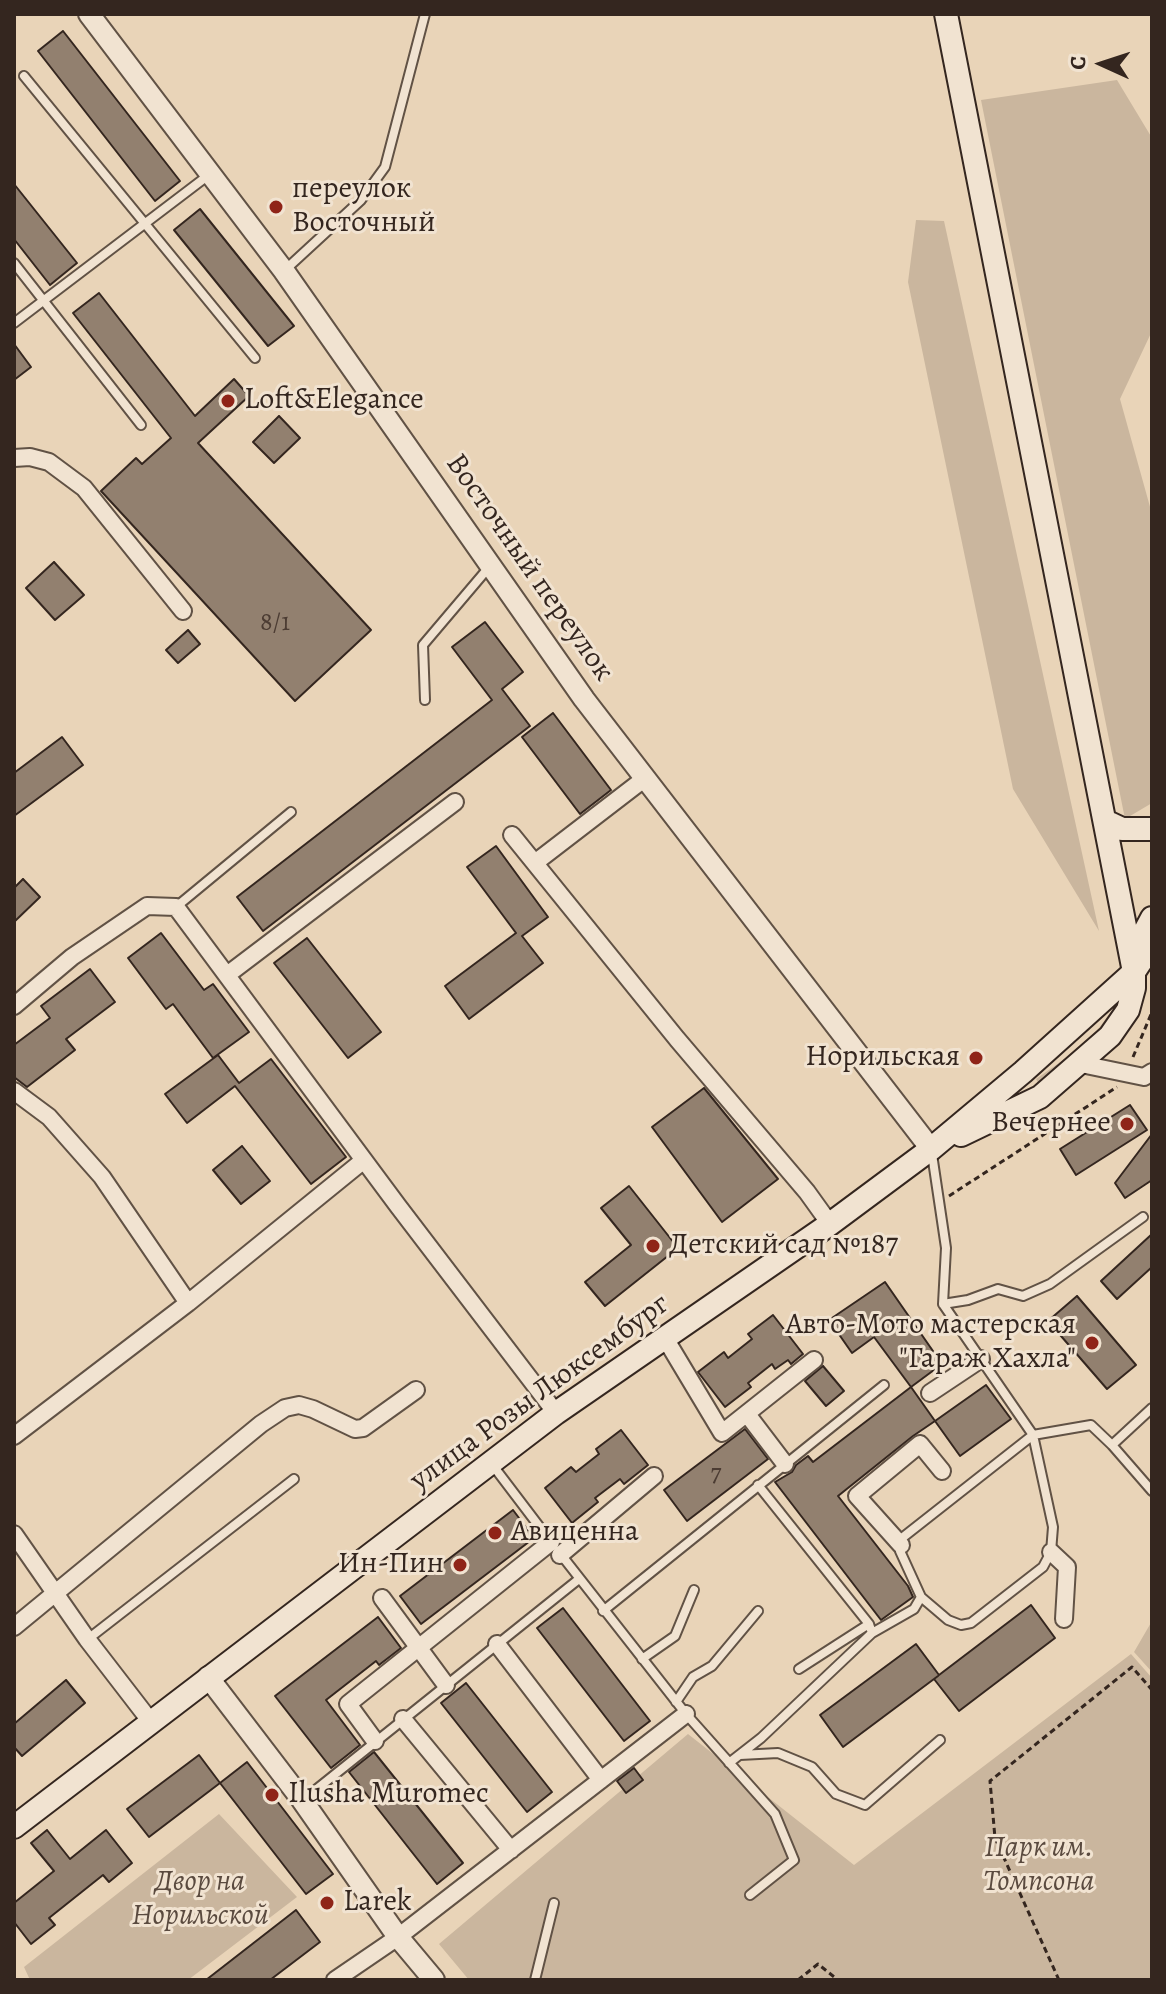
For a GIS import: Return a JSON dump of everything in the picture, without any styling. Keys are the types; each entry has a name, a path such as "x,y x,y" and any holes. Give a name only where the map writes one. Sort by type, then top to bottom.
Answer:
{"main road":[{"path":"946,14 1134,972"},
{"path":"1105,821 1122,829 1152,829"},
{"path":"931,1149 1040,1097 1110,1036 1128,1010 1134,988 1137,946 1152,918"},
{"name":"улица Розы Люксембург","path":"14,1827 556,1413 830,1224 931,1149 1023,1072 1134,972 1151,948"}],"street":[{"name":"Восточный переулок","path":"89,14 284,271 584,699 931,1149"},
{"path":"14,458 30,457 49,462 84,488 183,611"},
{"path":"536,862 644,779"},
{"path":"227,975 455,802"},
{"path":"512,835 677,1039 807,1192 830,1224"},
{"path":"14,1006 72,957 147,906 176,907 556,1413"},
{"path":"1081,1064 1144,1077 1152,1072"},
{"path":"14,1091 49,1117 102,1177 188,1303"},
{"path":"14,1436 188,1303 364,1160"},
{"path":"665,1338 722,1433 814,1360"},
{"path":"930,1393 981,1359"},
{"path":"14,1627 261,1424 285,1408 299,1405 355,1429 363,1428 416,1390"},
{"path":"747,1414 785,1464"},
{"path":"901,1545 857,1496 920,1444 942,1471"},
{"path":"375,1741 348,1704 419,1647 654,1476"},
{"path":"14,1534 87,1639 151,1722"},
{"path":"1051,1552 1067,1567 1064,1619"},
{"path":"382,1598 446,1685"},
{"path":"497,1644 601,1780"},
{"path":"208,1677 302,1800 398,1937 434,1980"},
{"path":"335,1980 398,1937 601,1780 681,1708"},
{"path":"403,1719 511,1850"}],"lane":[{"path":"284,271 361,200 385,167 425,14"},
{"path":"24,76 255,358"},
{"path":"14,323 210,174"},
{"path":"14,263 141,425"},
{"path":"425,700 423,645 490,566"},
{"path":"176,907 291,812"},
{"path":"931,1149 946,1248 943,1304 1033,1435 1053,1527 1051,1552 1043,1567 971,1623 961,1625 948,1620 921,1597 900,1551 902,1538 1033,1435 1091,1425 1152,1491"},
{"path":"943,1304 968,1300 998,1289 1023,1296 1037,1290 1050,1284 1143,1217"},
{"path":"603,1611 884,1385"},
{"path":"1112,1445 1152,1408"},
{"path":"491,1463 681,1708 775,1814 794,1860 750,1895"},
{"path":"87,1639 294,1479"},
{"path":"758,1485 871,1628"},
{"path":"302,1800 579,1579"},
{"path":"642,1659 675,1636 694,1590"},
{"path":"799,1669 871,1628 914,1609 921,1597"},
{"path":"681,1708 693,1677 712,1666 758,1611"},
{"path":"729,1763 761,1738 871,1628"},
{"path":"739,1755 778,1753 812,1767 836,1794 865,1805 940,1740"},
{"path":"535,1980 554,1903"}],"path":[{"path":"939,1203 1057,1124"},
{"path":"1059,1980 995,1838 990,1781 1132,1667 1152,1690"},
{"path":"798,1980 818,1964 838,1980"}],"green space":[{"path":"1117,80 1152,138 1152,331 1120,399 1152,514 1152,803 1125,819 981,100"},
{"path":"916,220 944,221 1099,931 1013,789 908,282"},
{"path":"1123,995 1117,1011 1097,1039 1040,1086 1036,1079 1076,1051 1099,1028"},
{"path":"1152,1621 1152,1672 1134,1652"},
{"name":"Парк им. Томпсона","path":"1131,1654 1152,1678 1152,1980 469,1980 439,1944 688,1734 854,1865"},
{"name":"Двор на Норильской","path":"219,1814 297,1897 188,1980 30,1980 24,1967"}],"building":[{"path":"63,31 180,181 155,201 38,51"},
{"path":"14,184 77,263 50,285 14,239"},
{"path":"200,209 294,326 268,346 174,230"},
{"path":"99,293 195,416 234,379 249,396 198,443 371,630 295,701 101,491 136,458 142,464 171,438 73,313"},
{"path":"14,344 31,367 14,380"},
{"path":"279,416 300,438 274,463 253,442"},
{"path":"54,562 84,595 55,620 26,588"},
{"path":"485,622 523,672 502,689 530,726 263,931 237,897 492,700 452,647"},
{"path":"188,630 200,644 178,663 166,650"},
{"path":"553,713 611,790 580,814 522,737"},
{"path":"62,737 83,765 14,816 14,773"},
{"path":"496,846 548,917 522,936 543,963 469,1019 445,986 516,933 467,867"},
{"path":"23,879 40,897 14,922 14,888"},
{"path":"161,933 204,990 213,984 249,1032 213,1058 173,1004 166,1009 128,958"},
{"path":"307,938 381,1032 348,1058 274,963"},
{"path":"90,969 115,1002 66,1039 75,1050 27,1087 14,1077 14,1045 50,1018 41,1006"},
{"path":"218,1055 239,1083 271,1059 346,1157 311,1184 235,1086 187,1123 165,1094"},
{"path":"704,1088 778,1179 722,1222 652,1127"},
{"path":"1130,1105 1147,1130 1076,1175 1060,1149"},
{"path":"1152,1134 1152,1180 1125,1198 1115,1183"},
{"path":"242,1146 270,1181 241,1204 213,1170"},
{"name":"Детский сад №187","path":"629,1186 678,1248 605,1306 585,1282 631,1245 601,1208"},
{"path":"1152,1234 1152,1267 1117,1299 1101,1281"},
{"path":"885,1282 942,1364 911,1387 874,1337 852,1353 829,1320"},
{"name":"Авто-Мото мастерская \"Гараж Хахла\"","path":"1077,1296 1136,1365 1107,1389 1048,1321"},
{"path":"773,1315 803,1354 791,1364 788,1360 775,1369 772,1364 748,1383 751,1387 725,1407 698,1372 724,1352 728,1358 752,1339 748,1334"},
{"path":"823,1366 844,1391 826,1406 805,1381"},
{"path":"986,1385 1011,1419 960,1456 935,1421"},
{"path":"911,1387 935,1421 838,1496 908,1586 913,1597 881,1620 775,1482 792,1472 808,1456 813,1462"},
{"path":"745,1429 768,1459 687,1521 664,1490"},
{"path":"621,1430 648,1465 624,1484 620,1479 595,1498 598,1502 572,1523 545,1488 571,1467 576,1472 599,1454 596,1449"},
{"path":"513,1510 534,1538 421,1624 400,1596"},
{"path":"1031,1605 1055,1638 959,1711 934,1679 938,1676 843,1747 820,1715 916,1644 939,1675"},
{"path":"563,1608 650,1721 624,1741 537,1628"},
{"path":"378,1617 401,1648 379,1665 376,1661 326,1700 360,1745 331,1768 275,1696"},
{"path":"66,1680 85,1703 22,1756 14,1747 14,1724"},
{"path":"466,1683 552,1792 527,1812 441,1703"},
{"path":"374,1752 463,1863 437,1884 349,1772"},
{"path":"199,1755 220,1783 149,1837 127,1809"},
{"path":"247,1762 333,1874 306,1894 220,1783"},
{"path":"634,1768 643,1780 626,1793 617,1781"},
{"path":"47,1830 70,1859 106,1830 132,1863 109,1882 103,1875 49,1918 55,1925 31,1944 14,1922 14,1903 54,1871 31,1843"},
{"path":"296,1910 320,1942 270,1980 206,1980"}],"place":[{"name":"переулок Восточный","path":"276,207"},
{"name":"Loft&Elegance","path":"228,401"},
{"name":"Норильская","path":"976,1058"},
{"name":"Вечернее","path":"1127,1124"},
{"name":"Детский сад №187","path":"653,1246"},
{"name":"Авто-Мото мастерская \"Гараж Хахла\"","path":"1092,1343"},
{"name":"Авиценна","path":"495,1533"},
{"name":"Ин-Пин","path":"460,1565"},
{"name":"Ilusha Muromec","path":"272,1795"},
{"name":"Larek","path":"327,1903"}]}
